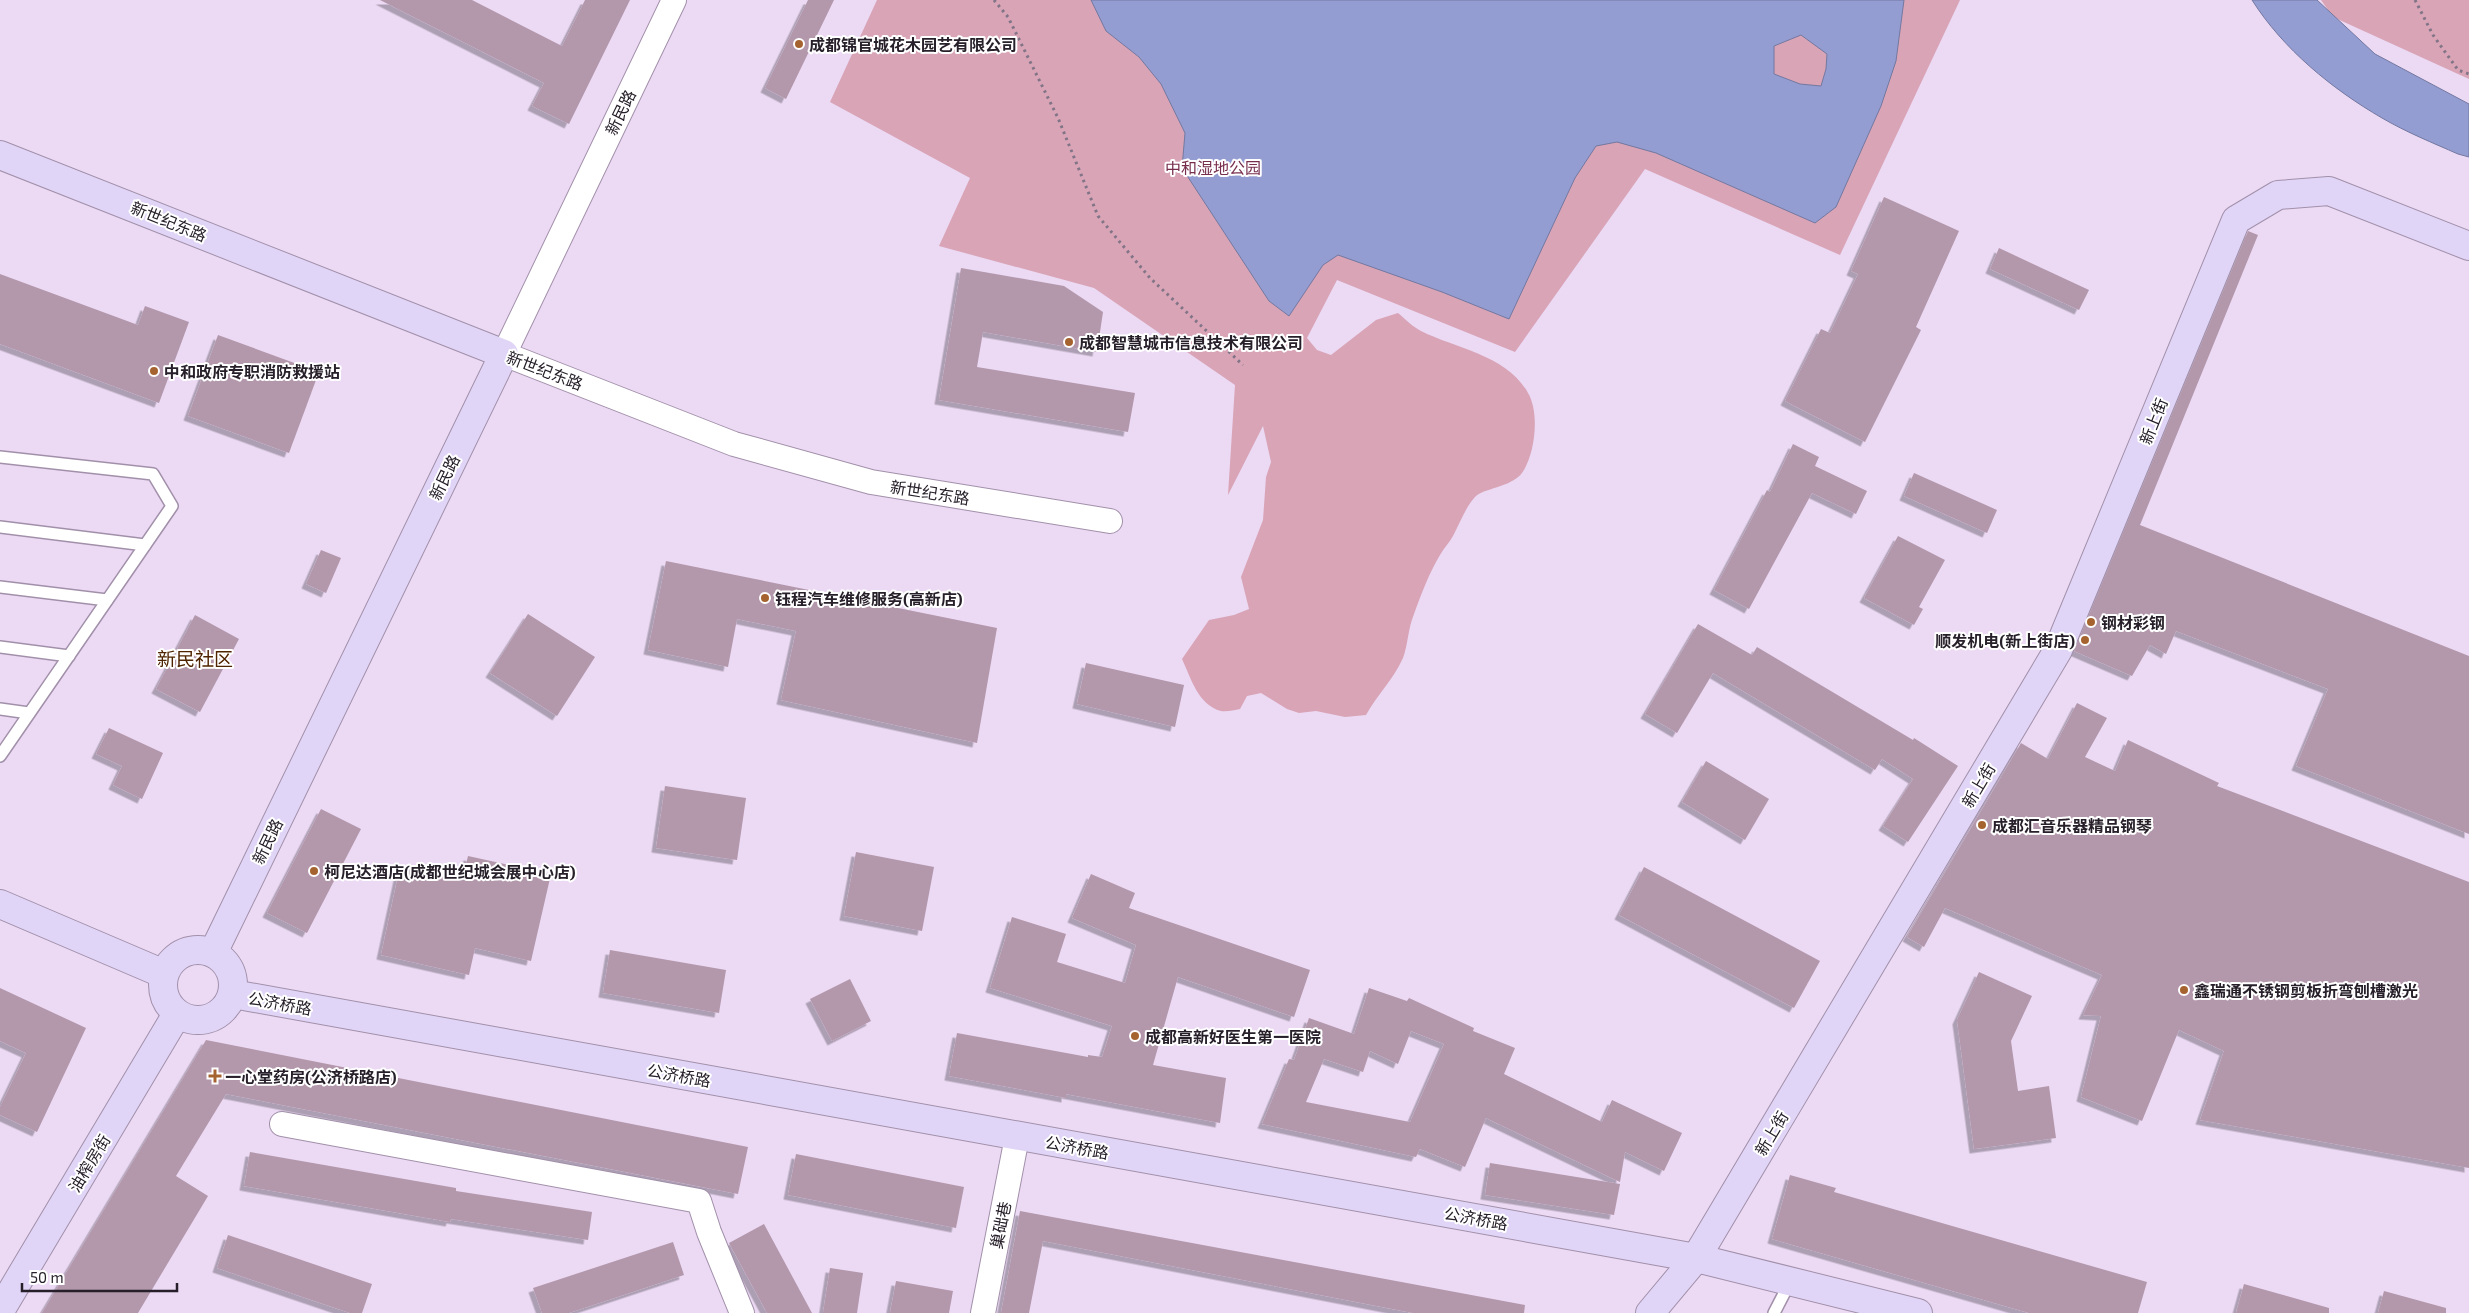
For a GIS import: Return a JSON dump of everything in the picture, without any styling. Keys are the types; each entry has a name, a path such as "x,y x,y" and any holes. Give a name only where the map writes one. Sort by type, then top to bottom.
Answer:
{"main road":[{"name":"新世纪东路","path":"0,154 504,354"},
{"name":"新上街","path":"1650,1313 1696,1258 2058,650 2236,220 2278,195 2329,191 2469,246"},
{"name":"新民路","path":"213,953 504,354"},
{"path":"0,904 164,974"},
{"path":"201,950 213,953 223,960 231,970 234,982 233,994 228,1005 219,1014 209,1019 193,1020 177,1014 164,996 162,985 164,974 169,964 178,956 189,951 201,950"},
{"name":"公济桥路","path":"233,994 1017,1137 1696,1258 1918,1313"},
{"name":"油榨房街","path":"0,1311 177,1014"}],"street":[{"name":"新民路","path":"504,354 674,0"},
{"name":"新世纪东路","path":"504,354 734,444 816,467 871,482 1110,521"},
{"path":"282,1124 699,1201 709,1232 742,1313"},
{"name":"巢础巷","path":"983,1313 1017,1137"}],"lane":[{"path":"0,457 154,474 172,506 0,756"},
{"path":"0,527 145,545"},
{"path":"0,587 107,600"},
{"path":"0,648 69,656"},
{"path":"0,709 29,714"},
{"path":"1774,1313 1791,1280"}],"path":[{"path":"994,0 1008,17 1058,118 1098,216 1150,278 1243,365"},
{"path":"2415,0 2433,35 2458,70 2469,74"}],"green space":[{"name":"中和湿地公园","path":"877,0 1960,0 1840,255 1645,169 1515,352 1337,280 1307,338 1317,350 1331,355 1376,320 1398,313 1421,331 1480,354 1507,370 1519,380 1528,393 1532,401 1535,422 1533,445 1522,473 1511,482 1479,494 1471,501 1453,536 1436,562 1412,619 1403,658 1395,673 1366,715 1345,717 1316,711 1299,713 1287,709 1261,693 1247,696 1240,709 1221,711 1206,703 1196,690 1182,659 1209,620 1234,615 1249,609 1241,577 1263,520 1266,477 1271,462 1263,426 1228,495 1235,385 1094,288 939,246 970,178 830,102"},
{"path":"2321,0 2469,0 2469,79 2333,17"}],"water":[{"path":"1091,0 1904,0 1896,61 1881,106 1836,207 1815,223 1656,153 1617,142 1596,146 1575,178 1509,319 1442,292 1338,255 1323,265 1289,316 1269,301 1182,168 1185,133 1161,84 1139,57 1106,31","holes":["1801,35 1827,54 1826,69 1821,86 1800,84 1774,74 1774,46"]},
{"path":"2252,0 2317,0 2375,54 2469,104 2469,157 2400,128 2363,107 2327,81 2278,35"}],"building":[{"path":"380,0 472,0 562,46 585,0 630,0 569,124 532,106 544,83"},
{"name":"成都锦官城花木园艺有限公司","path":"808,0 834,0 786,99 765,88"},
{"path":"1884,197 1959,231 1916,327 1921,330 1865,442 1785,401 1821,329 1830,333 1858,274 1851,271"},
{"path":"2248,231 2258,235 2140,525 2469,656 2469,834 2296,766 2328,689 2176,631 2166,654 2150,645 2132,676 2074,651"},
{"path":"1999,248 2089,290 2079,310 1990,269"},
{"name":"成都智慧城市信息技术有限公司","path":"961,268 1064,286 1103,312 1097,352 983,332 977,367 1135,393 1128,432 939,400"},
{"path":"0,274 138,325 145,306 189,322 159,403 0,344"},
{"path":"218,335 319,372 289,453 188,416"},
{"path":"1793,444 1819,457 1815,466 1867,491 1856,514 1812,493 1749,609 1714,590 1767,490 1770,492"},
{"path":"1914,473 1997,510 1987,533 1904,496"},
{"path":"1898,536 1945,560 1919,607 1923,609 1914,625 1864,598"},
{"path":"321,550 341,558 326,593 306,584"},
{"path":"666,561 997,628 977,743 781,700 796,631 737,619 728,667 648,650"},
{"path":"528,614 595,657 557,716 490,673"},
{"path":"195,615 239,639 200,712 156,689"},
{"path":"1698,624 1752,655 1757,647 1913,740 1914,738 1958,766 1908,842 1883,826 1913,779 1882,759 1875,770 1713,673 1677,733 1645,714"},
{"path":"1086,663 1184,685 1175,727 1077,704"},
{"path":"2077,703 2107,718 2085,757 2115,771 2128,740 2219,783 2217,786 2469,882 2469,1168 2200,1120 2224,1051 2179,1030 2142,1121 2081,1097 2101,1016 2083,1015 2102,975 1945,908 1924,947 1907,937 2021,743 2048,759"},
{"path":"109,728 163,753 142,799 113,785 122,766 96,754"},
{"path":"1706,761 1769,799 1745,840 1682,802"},
{"path":"665,786 746,798 737,860 656,848"},
{"name":"柯尼达酒店(成都世纪城会展中心店)","path":"321,809 361,829 307,933 267,913"},
{"path":"856,852 934,867 922,931 844,916"},
{"path":"468,856 551,874 531,961 475,948 469,975 381,955 400,867 462,881"},
{"path":"1644,867 1820,961 1794,1008 1619,915"},
{"path":"1091,874 1135,893 1129,908 1310,970 1294,1017 1178,977 1153,1065 1226,1078 1220,1123 1066,1094 1066,1098 949,1076 957,1033 1088,1057 1088,1055 1102,1057 1112,1026 990,988 1012,917 1066,934 1057,962 1125,983 1136,945 1072,918"},
{"path":"610,950 726,970 719,1013 603,993"},
{"path":"1979,972 2032,996 2011,1041 2018,1091 2049,1086 2056,1138 1974,1149 1957,1020"},
{"path":"850,979 871,1021 832,1041 810,999"},
{"path":"0,988 86,1028 37,1132 0,1115 0,1107 26,1053 0,1041"},
{"path":"1369,988 1407,1001 1409,998 1474,1028 1473,1031 1515,1048 1504,1074 1602,1122 1612,1100 1682,1133 1664,1171 1625,1152 1620,1182 1486,1118 1465,1167 1420,1149 1416,1157 1262,1124 1289,1059 1294,1060 1309,1018 1354,1034","holes":["1411,1031 1444,1044 1410,1122 1306,1102 1324,1059 1363,1072 1370,1051 1398,1064"]},
{"path":"206,1040 748,1147 738,1194 226,1094 176,1176 208,1196 138,1313 42,1313"},
{"path":"250,1152 456,1188 456,1191 592,1212 588,1240 451,1219 450,1222 244,1186"},
{"path":"796,1154 964,1187 956,1228 788,1195"},
{"path":"1490,1163 1620,1184 1614,1215 1485,1195"},
{"path":"1790,1175 1836,1188 1834,1192 2147,1282 2138,1313 2029,1313 1772,1239"},
{"path":"1020,1211 1525,1305 1524,1313 1413,1313 1043,1241 1029,1313 1001,1313"},
{"path":"764,1224 812,1313 767,1313 729,1243"},
{"path":"228,1235 372,1284 362,1313 350,1313 217,1268"},
{"path":"673,1242 684,1275 569,1313 542,1313 533,1288"},
{"path":"830,1268 863,1273 857,1313 823,1313"},
{"path":"896,1281 953,1291 949,1313 890,1313"},
{"path":"2244,1284 2329,1308 2329,1313 2236,1313"},
{"path":"2384,1291 2446,1308 2446,1313 2378,1313"}],"place":[{"name":"成都锦官城花木园艺有限公司","path":"799,44"},
{"name":"成都智慧城市信息技术有限公司","path":"1069,342"},
{"name":"中和政府专职消防救援站","path":"154,371"},
{"name":"钰程汽车维修服务(高新店)","path":"765,598"},
{"name":"钢材彩钢","path":"2091,622"},
{"name":"顺发机电(新上街店)","path":"2085,640"},
{"name":"成都汇音乐器精品钢琴","path":"1982,825"},
{"name":"柯尼达酒店(成都世纪城会展中心店)","path":"314,871"},
{"name":"鑫瑞通不锈钢剪板折弯刨槽激光","path":"2184,990"},
{"name":"成都高新好医生第一医院","path":"1135,1036"},
{"name":"一心堂药房(公济桥路店)","path":"215,1076"}],"district":[{"name":"新民社区","path":"195,658"}]}
